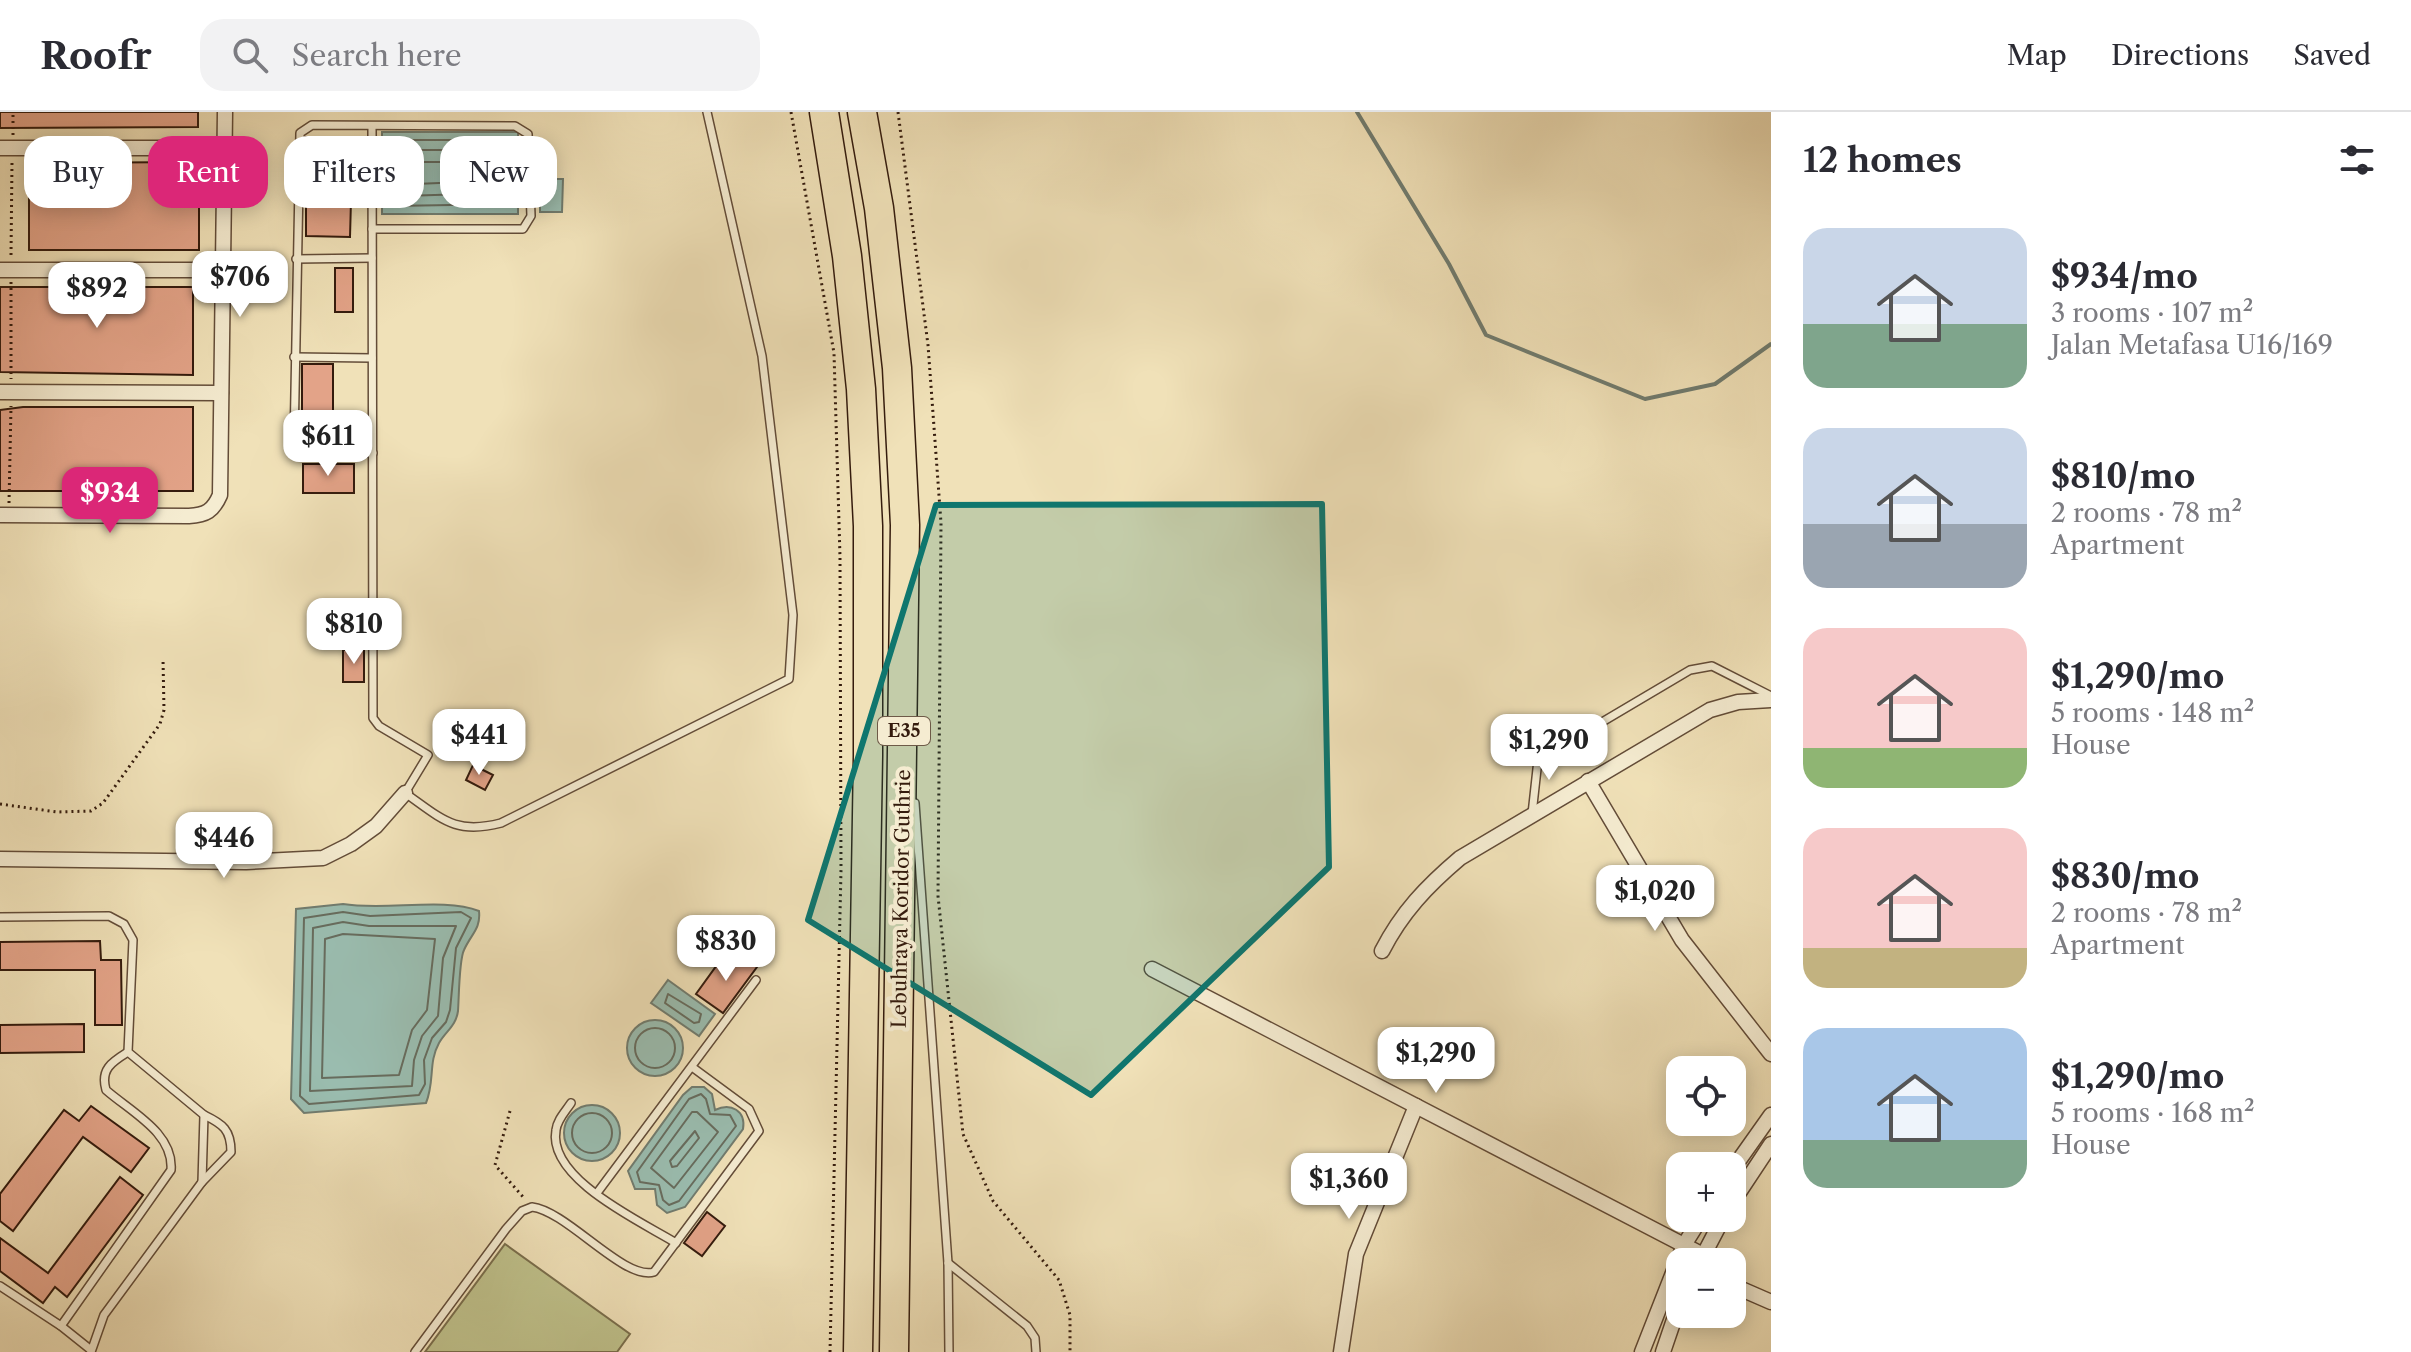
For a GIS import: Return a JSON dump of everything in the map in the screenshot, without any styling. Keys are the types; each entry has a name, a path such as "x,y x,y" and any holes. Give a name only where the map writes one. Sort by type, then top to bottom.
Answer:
{"highway":[{"name":"Lebuhraya Koridor Guthrie","path":"824,112 845,241 860,374 868,526 868,756 858,1352"},
{"name":"Lebuhraya Koridor Guthrie","path":"862,112 879,208 897,368 905,525 906,649 894,1352"}],"street":[{"path":"225,112 225,136"},
{"path":"6,148 148,148"},
{"path":"4,515 189,516 211,511 220,495 223,208"},
{"path":"5,270 221,270"},
{"path":"6,392 221,393"},
{"path":"1382,951 1398,920 1425,887 1460,858 1710,710 1738,702 1771,698"},
{"path":"1588,781 1682,940 1771,1054"},
{"path":"0,859 246,862 323,858 351,844 376,826 405,793"},
{"path":"1152,969 1688,1248"},
{"path":"1341,1352 1351,1271 1416,1106"},
{"path":"1745,1152 1771,1115"},
{"path":"1746,1182 1771,1144"},
{"path":"1642,1352 1684,1245 1692,1232"},
{"path":"1746,1291 1771,1302"},
{"path":"1663,1352 1671,1328"}],"lane":[{"path":"372,126 373,718 379,726 428,755 405,793 439,817 472,831 501,823 789,679 793,615 762,356 707,112"},
{"path":"372,229 518,229 527,226 531,216 529,139 520,127 312,125 300,133 293,438 297,447 306,451 373,453"},
{"path":"296,259 372,258"},
{"path":"294,357 372,358"},
{"path":"906,649 912,760"},
{"path":"1532,814 1538,760 1690,670 1712,666 1771,698"},
{"path":"914,791 948,1263 949,1352"},
{"path":"0,917 109,916 124,924 133,940 128,1052"},
{"path":"597,1193 756,980"},
{"path":"0,1286 61,1326 91,1351 104,1315 202,1182 231,1152 230,1134 226,1128 204,1115 128,1052"},
{"path":"61,1326 171,1170 165,1139 106,1090 104,1074 110,1064 128,1052"},
{"path":"415,1352 506,1229 522,1211 532,1207 551,1213 643,1273 654,1272 759,1131 749,1109 692,1067"},
{"path":"571,1103 555,1131 557,1146 570,1175 676,1243"},
{"path":"202,1182 204,1115"},
{"path":"948,1263 1027,1326 1035,1338 1036,1352"}],"path":[{"path":"4,515 6,148 13,112"},
{"path":"791,112 834,353 841,870 830,1352"},
{"path":"898,112 928,345 941,523 938,896 963,1134 993,1201 1059,1280 1070,1315 1070,1352"},
{"path":"0,804 78,814 103,803 160,724 164,710 163,659"},
{"path":"510,1111 495,1165 532,1207"}],"highlighted area":[{"path":"1322,504 1329,867 1091,1095 808,920 936,505"}],"green space":[{"path":"505,1244 630,1334 617,1352 425,1352"}],"water":[{"path":"382,132 518,132 518,136 440,136 440,208 518,208 518,214 382,214 382,208 424,208 424,136 382,136"},
{"path":"557,179 563,179 562,212 540,212 540,208 557,208"},
{"path":"343,904 432,904 479,911 477,927 462,955 457,1016 436,1050 426,1103 304,1113 291,1099 296,909"},
{"path":"668,980 715,1014 699,1036 651,1003"},
{"path":"655,1020 675,1028 683,1048 675,1068 655,1076 635,1068 627,1048 635,1028"},
{"path":"692,1087 704,1087 712,1094 715,1110 727,1107 740,1113 743,1129 685,1207 667,1213 657,1205 655,1189 635,1189 628,1171"},
{"path":"592,1105 612,1113 620,1133 612,1153 592,1161 572,1153 564,1133 572,1113"}],"building":[{"path":"0,112 198,112 198,127 0,128"},
{"path":"132,162 148,162 148,208 199,208 199,250 29,250 29,208 132,208"},
{"path":"306,208 351,208 350,237 306,236"},
{"path":"335,268 353,268 353,312 335,312"},
{"path":"0,287 193,287 193,375 0,372"},
{"path":"302,364 333,364 333,441 302,441"},
{"path":"23,407 193,407 193,491 0,491 0,410"},
{"path":"303,464 354,464 354,493 303,493"},
{"path":"343,650 364,650 364,682 343,682"},
{"path":"473,765 493,775 485,790 466,780"},
{"path":"100,941 101,960 121,960 122,1025 95,1025 95,970 0,970 0,942"},
{"path":"737,953 757,967 723,1013 696,994 717,965 724,970"},
{"path":"84,1024 84,1052 0,1053 0,1025"},
{"path":"91,1106 149,1148 131,1172 83,1137 13,1231 0,1221 0,1194 64,1110 79,1121"},
{"path":"120,1177 143,1195 67,1297 55,1287 43,1303 0,1271 0,1238 48,1273"},
{"path":"707,1212 725,1226 702,1256 684,1243"}],"waterway":[{"path":"1357,112 1449,264 1486,335 1645,399 1715,384 1771,344"}]}
